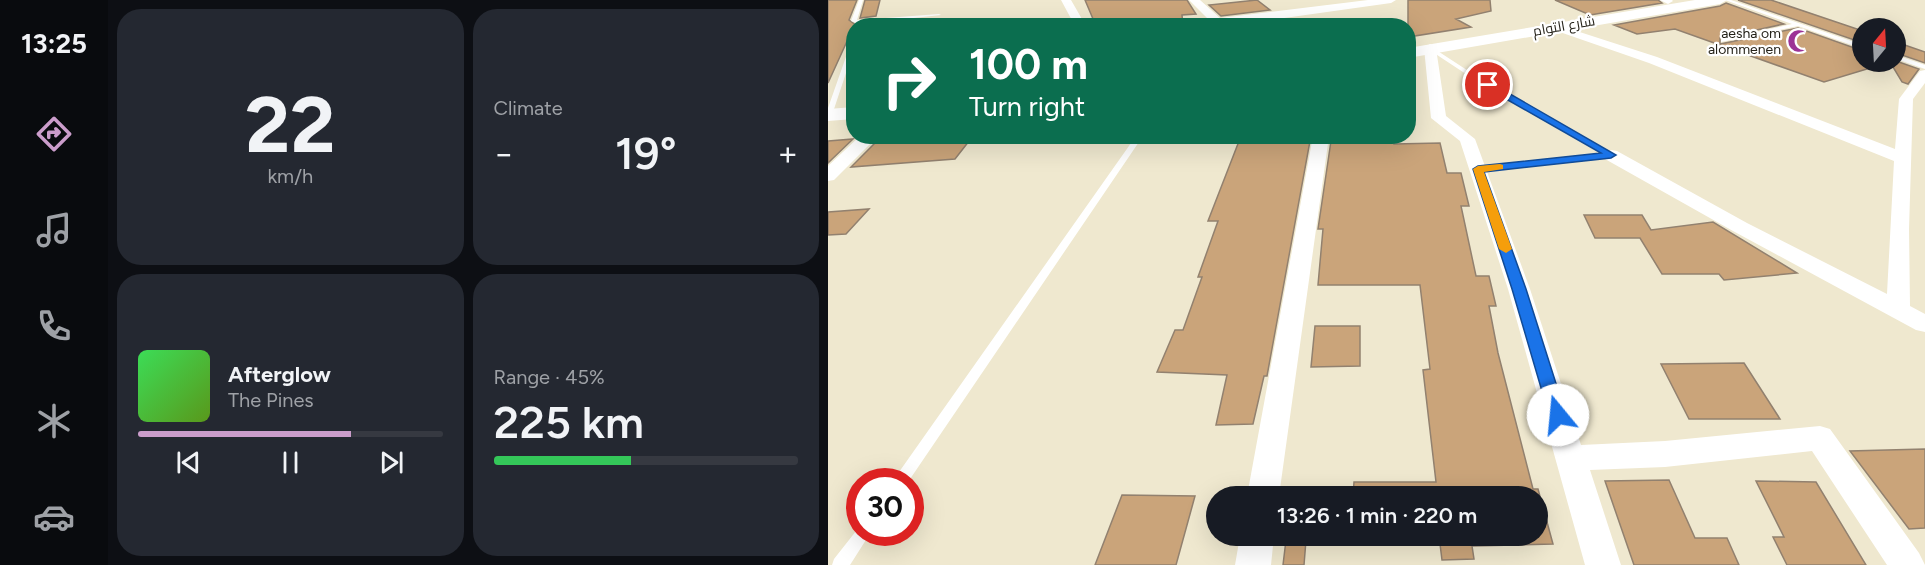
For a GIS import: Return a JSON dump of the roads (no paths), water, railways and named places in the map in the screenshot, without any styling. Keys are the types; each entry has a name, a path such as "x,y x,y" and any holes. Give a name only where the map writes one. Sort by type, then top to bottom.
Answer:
{"main road":[{"name":"شارع التوام","path":"1416,43 1673,0"},
{"name":"شارع التوام","path":"1416,51 1720,0"},
{"path":"828,119 846,115"},
{"path":"828,119 846,125"}],"street":[{"path":"1066,0 1077,18"},
{"path":"1194,0 1214,18"},
{"path":"1263,18 1391,0"},
{"path":"1558,28 1653,60 1902,158"},
{"path":"1430,48 1439,118 1467,139 1519,289 1603,565"},
{"path":"1898,310 1906,99 1925,74"},
{"path":"828,176 862,144"},
{"path":"1265,486 1320,144"},
{"path":"1611,155 1925,324"},
{"path":"1570,458 1665,454 1820,438 1907,565"},
{"path":"1253,565 1256,546"}],"lane":[{"path":"855,18 861,0"},
{"path":"1727,0 1852,43"},
{"path":"905,18 939,15"},
{"path":"1723,41 1796,25"},
{"path":"1430,48 1471,75 1611,155"},
{"path":"1906,60 1925,67"},
{"path":"828,119 846,66"},
{"path":"909,468 1134,144"},
{"path":"1478,169 1611,155"},
{"path":"840,565 853,546"}],"place":[{"name":"aesha om alommenen","path":"1799,41"}]}
